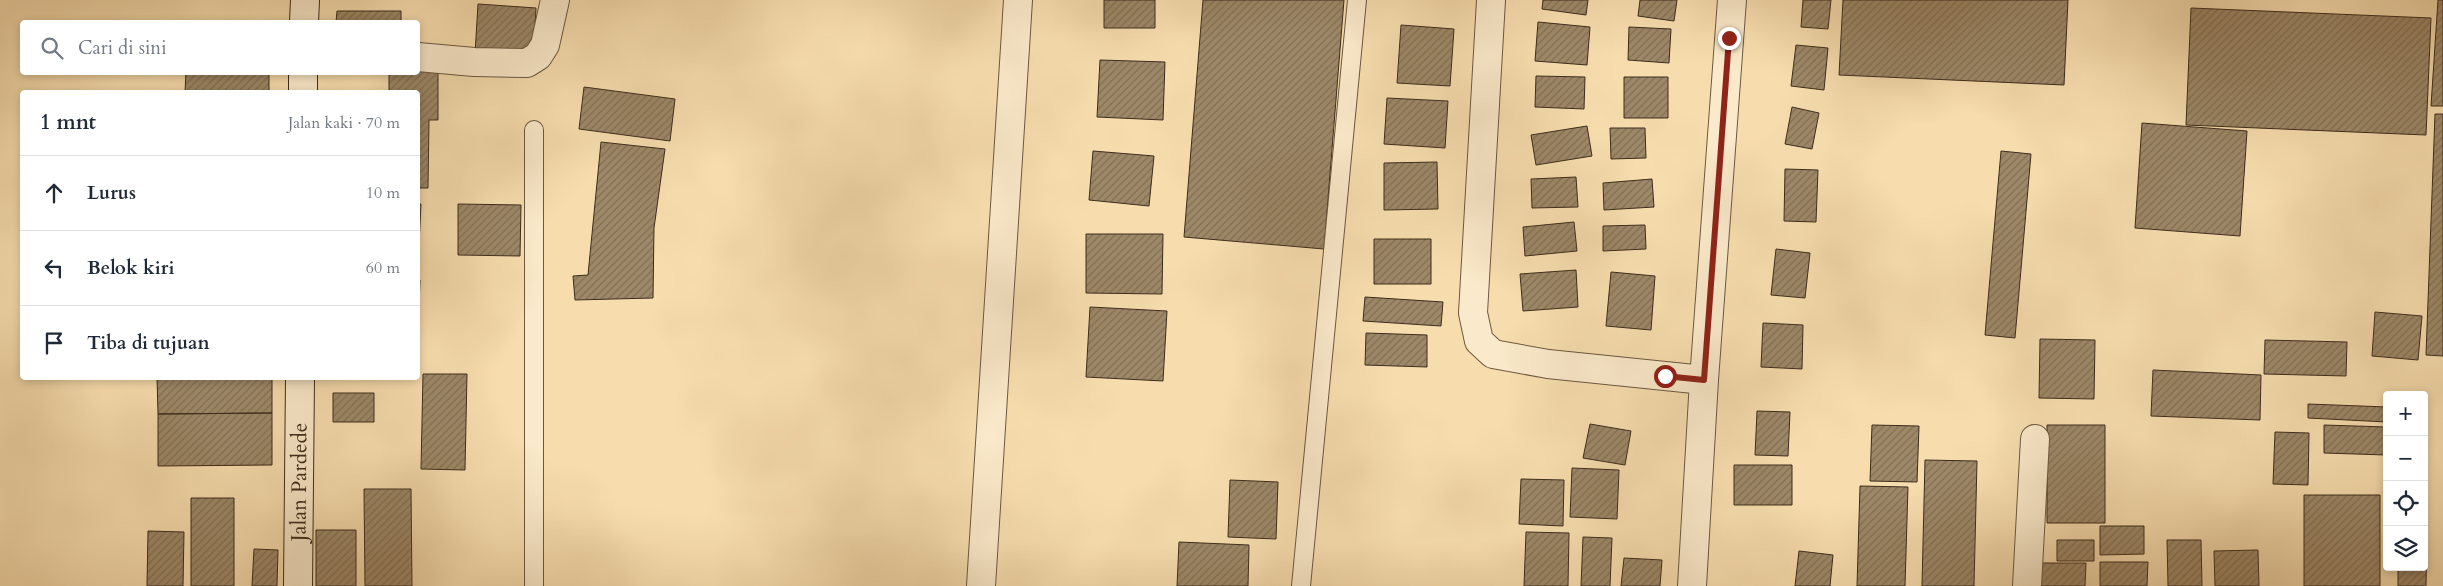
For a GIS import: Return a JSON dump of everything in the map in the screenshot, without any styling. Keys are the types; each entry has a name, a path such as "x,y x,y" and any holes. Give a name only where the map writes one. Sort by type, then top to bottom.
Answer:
{"street":[{"path":"304,20 305,0"},
{"path":"420,57 474,62 527,63 538,56 545,45 555,0"},
{"path":"981,586 1018,0"},
{"path":"1491,0 1473,313 1479,341 1493,354 1548,364 1704,380"},
{"path":"1692,586 1704,380 1732,0"},
{"path":"303,75 303,90"},
{"name":"Jalan Pardede","path":"298,586 300,380"},
{"path":"2027,586 2035,439"}],"lane":[{"path":"1301,586 1357,0"},
{"path":"534,130 534,586"}],"building":[{"path":"1104,0 1155,0 1155,28 1104,28"},
{"path":"1203,0 1344,0 1324,249 1184,237"},
{"path":"1543,0 1588,0 1586,15 1542,9"},
{"path":"1640,0 1677,0 1674,21 1638,16"},
{"path":"1803,0 1831,0 1828,29 1801,27"},
{"path":"1843,0 2068,0 2064,85 1839,75"},
{"path":"2438,0 2443,0 2443,106 2431,106"},
{"path":"478,4 536,8 534,45 521,57 475,54"},
{"path":"2191,8 2431,18 2426,135 2186,125"},
{"path":"337,11 401,11 401,20 336,20"},
{"path":"1538,22 1590,27 1587,65 1535,61"},
{"path":"1401,25 1454,29 1450,86 1397,83"},
{"path":"1629,27 1671,29 1669,63 1628,60"},
{"path":"1796,45 1828,48 1824,90 1791,86"},
{"path":"1100,60 1165,62 1163,120 1097,117"},
{"path":"420,64 438,64 438,120 429,120 428,188 420,188 420,90 389,90 389,75 420,75"},
{"path":"186,75 269,75 269,90 185,90"},
{"path":"1536,76 1585,77 1584,109 1535,107"},
{"path":"1624,77 1668,77 1668,118 1624,118"},
{"path":"584,87 675,99 670,141 579,129"},
{"path":"1387,98 1448,101 1445,148 1384,144"},
{"path":"1792,107 1819,113 1812,149 1785,144"},
{"path":"2435,114 2443,114 2443,356 2426,355"},
{"path":"2142,123 2247,131 2240,236 2135,228"},
{"path":"1587,126 1592,156 1536,165 1531,135"},
{"path":"1610,128 1645,128 1646,158 1611,159"},
{"path":"601,142 665,149 654,228 653,298 575,300 573,276 588,275"},
{"path":"1093,151 1154,156 1149,206 1089,200"},
{"path":"2001,151 2031,154 2015,338 1985,335"},
{"path":"1437,162 1438,209 1384,210 1384,163"},
{"path":"1785,169 1818,170 1816,222 1784,221"},
{"path":"1576,177 1578,207 1532,208 1531,179"},
{"path":"1652,179 1654,207 1604,210 1603,183"},
{"path":"458,204 521,205 520,256 458,255"},
{"path":"1574,222 1577,251 1525,256 1523,227"},
{"path":"1645,225 1646,249 1603,251 1603,226"},
{"path":"1086,234 1163,234 1162,294 1086,293"},
{"path":"1374,239 1431,239 1431,284 1374,284"},
{"path":"1776,249 1810,253 1805,298 1771,295"},
{"path":"1576,270 1578,307 1523,311 1520,274"},
{"path":"1611,272 1655,276 1651,330 1606,326"},
{"path":"1365,297 1443,302 1441,326 1363,321"},
{"path":"1090,307 1167,311 1163,381 1086,377"},
{"path":"2375,312 2422,316 2418,360 2372,356"},
{"path":"1763,323 1803,325 1802,369 1761,367"},
{"path":"1366,333 1427,335 1427,367 1365,365"},
{"path":"2040,339 2095,340 2094,399 2039,398"},
{"path":"2265,340 2347,342 2346,376 2264,374"},
{"path":"2153,370 2261,375 2260,420 2151,416"},
{"path":"423,374 467,374 465,470 421,469"},
{"path":"157,380 272,380 272,413 158,414"},
{"path":"333,393 374,393 374,422 333,422"},
{"path":"2308,404 2383,407 2383,422 2308,418"},
{"path":"1757,411 1790,412 1788,456 1755,455"},
{"path":"272,413 272,465 158,466 158,414"},
{"path":"1590,424 1631,431 1625,465 1583,458"},
{"path":"1872,425 1919,426 1917,482 1870,481"},
{"path":"2047,425 2105,425 2105,523 2047,523"},
{"path":"2324,425 2383,427 2383,455 2324,453"},
{"path":"2275,432 2309,433 2308,485 2273,484"},
{"path":"1925,460 1977,461 1974,586 1922,586"},
{"path":"1734,465 1792,465 1792,505 1734,505"},
{"path":"1572,468 1619,470 1617,519 1570,517"},
{"path":"1521,479 1564,480 1563,526 1519,524"},
{"path":"1230,480 1278,482 1276,539 1228,537"},
{"path":"1860,486 1908,487 1905,586 1857,586"},
{"path":"364,489 411,489 412,586 365,586"},
{"path":"2304,495 2380,495 2380,586 2304,586"},
{"path":"191,498 234,498 234,586 191,586"},
{"path":"2100,526 2144,526 2144,554 2100,555"},
{"path":"316,530 356,530 356,586 316,586"},
{"path":"148,531 184,532 183,586 147,586"},
{"path":"1526,532 1569,533 1568,586 1524,586"},
{"path":"1583,537 1612,538 1610,586 1581,586"},
{"path":"2057,540 2094,540 2094,561 2057,561"},
{"path":"2167,540 2201,540 2202,586 2168,586"},
{"path":"1179,542 1249,545 1248,586 1177,586"},
{"path":"254,549 278,550 277,586 252,586"},
{"path":"2258,550 2259,586 2215,586 2214,551"},
{"path":"1799,551 1833,555 1830,586 1795,586"},
{"path":"1624,558 1662,560 1660,586 1621,586"},
{"path":"2100,562 2148,562 2147,586 2100,586"},
{"path":"2035,563 2086,563 2085,586 2035,586"},
{"path":"2398,571 2426,571 2426,586 2398,586"}],"route":[{"path":"1665,376 1704,380 1729,38"}]}
